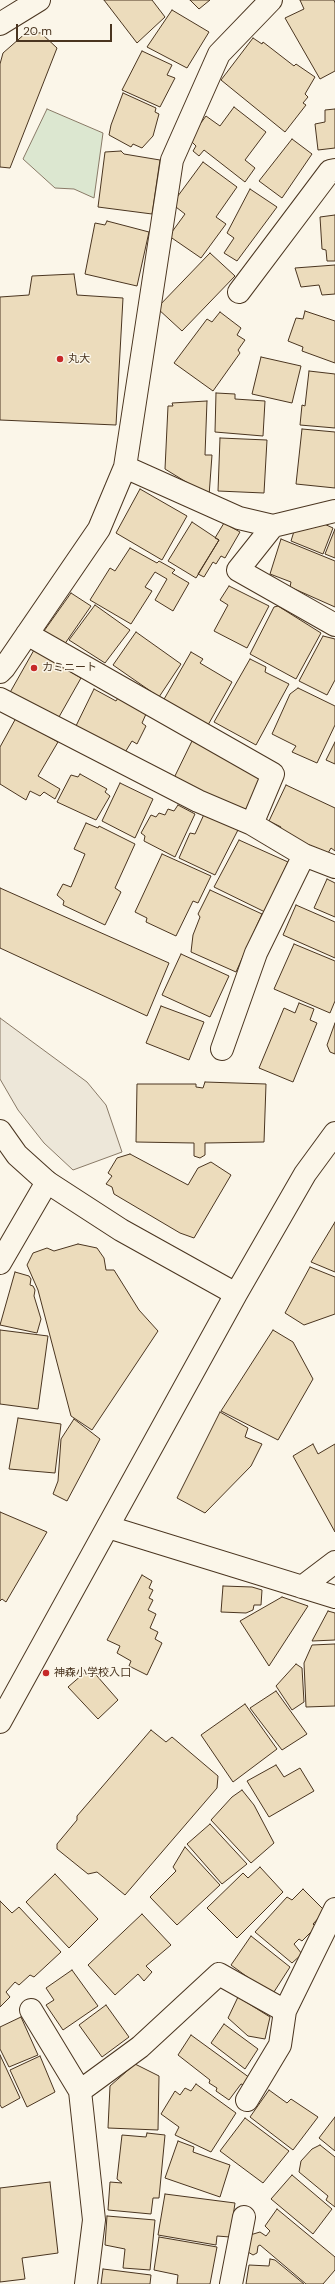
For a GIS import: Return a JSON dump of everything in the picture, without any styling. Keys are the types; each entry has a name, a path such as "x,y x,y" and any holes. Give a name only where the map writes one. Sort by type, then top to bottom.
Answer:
{"street":[{"path":"0,24 39,0"},
{"path":"0,672 99,529 125,467 172,160 219,54 271,0"},
{"path":"239,292 330,171 335,170"},
{"path":"125,467 239,518 272,526 335,512"},
{"path":"272,526 238,570 335,625"},
{"path":"27,634 272,774 252,824"},
{"path":"0,699 198,801 252,824 304,854 335,868"},
{"path":"222,1049 256,953 304,854"},
{"path":"0,1131 17,1155 47,1182 121,1230 236,1294"},
{"path":"0,1722 236,1294 305,1174 335,1133"},
{"path":"0,1263 47,1182"},
{"path":"108,1527 335,1597"},
{"path":"302,1587 335,1562"},
{"path":"247,2100 280,2045 285,2011 335,1909"},
{"path":"80,2091 140,2047 218,1974 285,2011"},
{"path":"31,2010 80,2091 94,2220 86,2284"},
{"path":"231,2284 244,2217"}],"green space":[{"path":"47,109 103,133 94,198 74,189 55,188 23,159"}],"shaded area":[{"path":"0,1018 87,1082 106,1105 122,1152 73,1170 44,1143 18,1110 0,1079"}],"building":[{"path":"104,0 152,0 165,17 137,43"},
{"path":"190,0 210,0 199,9"},
{"path":"300,0 334,0 335,3 335,71 320,79 285,18 304,9"},
{"path":"172,10 209,32 187,68 147,47"},
{"path":"27,32 41,33 57,48 10,168 0,167 0,64 3,53"},
{"path":"253,38 262,44 263,42 294,66 296,64 315,77 305,94 308,97 303,103 306,105 285,132 221,80"},
{"path":"142,51 172,65 167,75 175,78 160,107 122,90"},
{"path":"123,93 156,108 155,112 159,114 153,136 142,148 133,144 131,147 109,135 111,125"},
{"path":"234,107 266,132 245,160 255,168 245,182 204,150 199,156 193,151 196,146 189,139 206,116 220,126"},
{"path":"335,109 335,148 318,150 315,124 325,122 325,110"},
{"path":"292,139 312,154 282,198 259,181"},
{"path":"121,151 124,154 160,160 152,214 98,207 105,152"},
{"path":"203,162 237,187 216,217 226,224 201,258 169,236 185,214 172,204"},
{"path":"250,189 277,207 237,261 224,253 234,238 227,233"},
{"path":"335,215 335,261 327,261 326,250 322,249 320,217"},
{"path":"107,221 149,232 137,286 85,274 95,223 105,225"},
{"path":"210,253 235,276 182,331 157,308"},
{"path":"335,265 335,294 322,295 319,285 301,287 295,268"},
{"name":"丸大","path":"74,274 77,295 123,298 116,425 0,420 0,297 29,295 32,276"},
{"path":"305,311 335,321 335,363 302,351 303,347 288,341 296,318 303,319"},
{"path":"220,312 241,328 237,335 245,340 238,350 240,353 213,391 174,363 207,319 212,322"},
{"path":"261,357 301,366 292,403 252,394"},
{"path":"309,371 335,374 335,428 300,425 302,405 305,406"},
{"path":"216,393 235,394 235,399 265,401 263,436 215,432"},
{"path":"207,401 205,455 212,455 209,496 165,469 168,406 173,406 172,403"},
{"path":"302,429 335,432 335,488 296,484"},
{"path":"220,438 267,440 264,493 218,491"},
{"path":"140,489 187,516 162,560 116,533"},
{"path":"192,522 219,540 196,578 168,561"},
{"path":"224,523 240,532 225,558 221,556 216,564 213,562 204,577 198,574 219,540 215,538"},
{"path":"322,523 333,528 323,554 291,541 295,528"},
{"path":"335,529 335,558 325,554"},
{"path":"281,539 335,561 335,607 290,587 291,582 270,574"},
{"path":"130,548 157,563 159,561 175,570 172,573 189,583 173,611 155,600 167,579 155,572 145,587 152,591 131,624 90,600 110,568 115,571"},
{"path":"229,586 269,606 247,648 214,631 228,605 220,600"},
{"path":"71,593 91,606 64,645 44,631"},
{"path":"95,605 130,630 105,663 69,640"},
{"path":"278,606 321,633 296,679 250,654 274,607"},
{"path":"136,632 181,664 159,697 113,665"},
{"path":"323,636 335,639 335,680 327,695 299,681"},
{"path":"34,650 81,678 55,724 8,696"},
{"path":"191,652 203,659 200,663 232,682 208,725 163,701"},
{"path":"250,659 266,667 265,672 289,684 256,745 214,722"},
{"path":"298,688 335,706 335,725 317,763 292,752 296,746 272,734 290,694"},
{"path":"94,689 116,701 118,698 146,714 142,723 146,726 137,744 132,741 124,754 74,730"},
{"path":"16,718 58,742 38,776 60,789 55,799 44,792 40,796 30,791 26,800 0,784 0,747"},
{"path":"192,741 263,775 245,815 173,780"},
{"path":"335,742 335,764 326,760"},
{"path":"80,774 107,789 105,792 110,796 96,820 57,802 71,775 78,777"},
{"path":"120,783 153,799 135,838 102,821"},
{"path":"286,785 335,808 335,851 331,848 328,853 278,832 281,827 269,821"},
{"path":"178,805 195,814 175,857 144,841 145,836 141,833 151,815 156,817 159,813 165,815 168,809 174,811"},
{"path":"206,810 240,826 215,875 179,858 190,833 195,834"},
{"path":"86,823 98,828 99,826 135,844 115,888 121,892 105,925 63,905 64,901 57,895 63,884 71,887 85,854 74,849"},
{"path":"239,840 288,862 265,912 214,887"},
{"path":"162,854 211,876 198,903 193,901 176,936 146,922 147,918 135,912"},
{"path":"327,879 335,883 335,917 314,908"},
{"path":"0,888 169,963 147,1016 0,948"},
{"path":"210,890 262,914 236,972 191,952 193,935 200,917 198,914"},
{"path":"296,905 335,922 335,958 283,935"},
{"path":"294,944 335,961 335,1001 330,1013 274,989"},
{"path":"181,954 229,976 210,1017 162,995"},
{"path":"299,1003 314,1009 310,1020 317,1023 293,1082 259,1068 284,1008 295,1013"},
{"path":"161,1006 204,1022 189,1060 146,1043"},
{"path":"335,1023 335,1054 330,1052 327,1045"},
{"path":"205,1082 266,1084 264,1142 205,1143 205,1155 200,1158 194,1156 194,1143 136,1142 137,1084 196,1084 196,1087 203,1088"},
{"path":"130,1154 188,1185 198,1168 211,1162 231,1175 194,1238 180,1233 114,1194 112,1187 106,1184 112,1176 108,1173 117,1158"},
{"path":"335,1222 335,1272 311,1262"},
{"path":"78,1244 97,1248 104,1258 106,1270 114,1270 139,1310 158,1331 92,1430 71,1416 38,1290 27,1265 33,1253 47,1248 54,1251"},
{"path":"310,1267 335,1277 335,1314 304,1325 285,1313"},
{"path":"15,1272 29,1276 31,1279 30,1285 33,1286 35,1290 34,1296 41,1319 37,1333 0,1325"},
{"path":"0,1330 48,1336 38,1409 0,1404"},
{"path":"273,1330 293,1342 313,1379 278,1440 221,1411"},
{"path":"220,1412 248,1428 245,1437 262,1444 251,1466 205,1513 177,1498"},
{"path":"18,1418 61,1424 55,1473 9,1469"},
{"path":"74,1419 100,1439 67,1501 53,1494 58,1481 61,1439"},
{"path":"313,1444 318,1454 335,1444 335,1532 293,1456"},
{"path":"0,1512 47,1532 6,1602 2,1599 0,1601"},
{"path":"142,1575 152,1581 149,1588 153,1590 149,1598 153,1600 148,1610 156,1614 150,1628 158,1632 155,1639 162,1643 147,1675 129,1666 131,1661 117,1653 120,1646 107,1640"},
{"path":"223,1586 252,1587 262,1590 261,1605 254,1605 253,1610 246,1613 221,1612"},
{"path":"282,1597 308,1606 269,1666 240,1621"},
{"path":"328,1611 335,1613 335,1640 312,1641"},
{"path":"335,1644 335,1706 306,1707 304,1663 312,1645"},
{"path":"296,1664 302,1668 304,1702 292,1710 276,1686"},
{"path":"90,1668 118,1700 98,1719 68,1687"},
{"path":"276,1691 307,1734 282,1750 250,1708"},
{"path":"245,1704 277,1749 233,1782 201,1735"},
{"path":"151,1730 166,1742 172,1737 218,1776 217,1788 125,1895 97,1872 88,1874 57,1849 57,1844 77,1820 77,1816"},
{"path":"276,1765 284,1777 300,1768 314,1791 269,1817 247,1781"},
{"path":"242,1790 254,1805 274,1843 251,1863 211,1820 232,1797"},
{"path":"210,1824 247,1864 222,1884 187,1844"},
{"path":"185,1847 220,1885 177,1925 150,1897 176,1871 173,1867"},
{"path":"260,1867 283,1892 237,1938 207,1908 243,1873 248,1878"},
{"path":"55,1874 98,1919 69,1948 26,1902"},
{"path":"303,1889 325,1911 313,1924 316,1927 302,1941 299,1939 294,1944 302,1954 292,1963 255,1932 287,1897 292,1900"},
{"path":"0,1901 12,1913 19,1907 61,1952 34,1977 30,1975 19,1985 15,1982 6,1992 10,1997 0,2007"},
{"path":"142,1914 171,1945 146,1966 152,1972 144,1981 138,1974 115,1995 88,1965"},
{"path":"251,1936 290,1967 272,1995 231,1965"},
{"path":"72,1970 98,2006 63,2030 46,2005 54,2000 46,1988"},
{"path":"238,1997 270,2017 265,2039 248,2036 228,2018"},
{"path":"106,2005 129,2037 102,2057 79,2025"},
{"path":"21,2017 38,2055 9,2067 0,2049 0,2027"},
{"path":"224,2024 258,2049 245,2069 211,2043"},
{"path":"191,2035 250,2078 244,2085 241,2084 229,2100 216,2091 217,2088 209,2083 210,2080 178,2055"},
{"path":"0,2055 20,2098 2,2108 0,2105"},
{"path":"40,2056 55,2092 27,2107 10,2070"},
{"path":"135,2064 159,2076 158,2130 108,2128 110,2086"},
{"path":"196,2084 236,2113 211,2152 175,2135 179,2127 161,2114 175,2091 180,2095 185,2088 191,2091"},
{"path":"269,2090 287,2103 291,2099 318,2117 293,2150 250,2117"},
{"path":"335,2117 335,2151 319,2138"},
{"path":"245,2118 289,2151 263,2183 220,2151"},
{"path":"147,2133 165,2135 159,2198 153,2198 151,2214 108,2210 110,2182 122,2183 117,2179 122,2135 146,2137"},
{"path":"178,2141 194,2147 193,2152 230,2165 220,2197 165,2178"},
{"path":"320,2145 335,2157 335,2207 326,2200 328,2196 299,2172 301,2161 312,2149"},
{"path":"292,2175 332,2209 313,2234 271,2199"},
{"path":"50,2182 58,2253 22,2258 25,2279 0,2282 0,2188"},
{"path":"165,2194 235,2203 230,2237 217,2236 216,2245 158,2235"},
{"path":"277,2209 335,2257 335,2270 323,2284 306,2284 260,2245 258,2246 257,2253 253,2255 248,2252 250,2235 260,2232 266,2236 270,2231 265,2226"},
{"path":"107,2216 155,2220 150,2270 123,2268 125,2249 105,2245"},
{"path":"159,2237 217,2247 210,2284 177,2284 178,2275 154,2270"},
{"path":"270,2259 275,2260 304,2284 246,2284 249,2265 269,2266"},
{"path":"103,2269 151,2275 150,2284 101,2284"}],"place":[{"name":"丸大","path":"60,359"},
{"name":"カミニート","path":"34,668"},
{"name":"神森小学校入口","path":"46,1673"}]}
